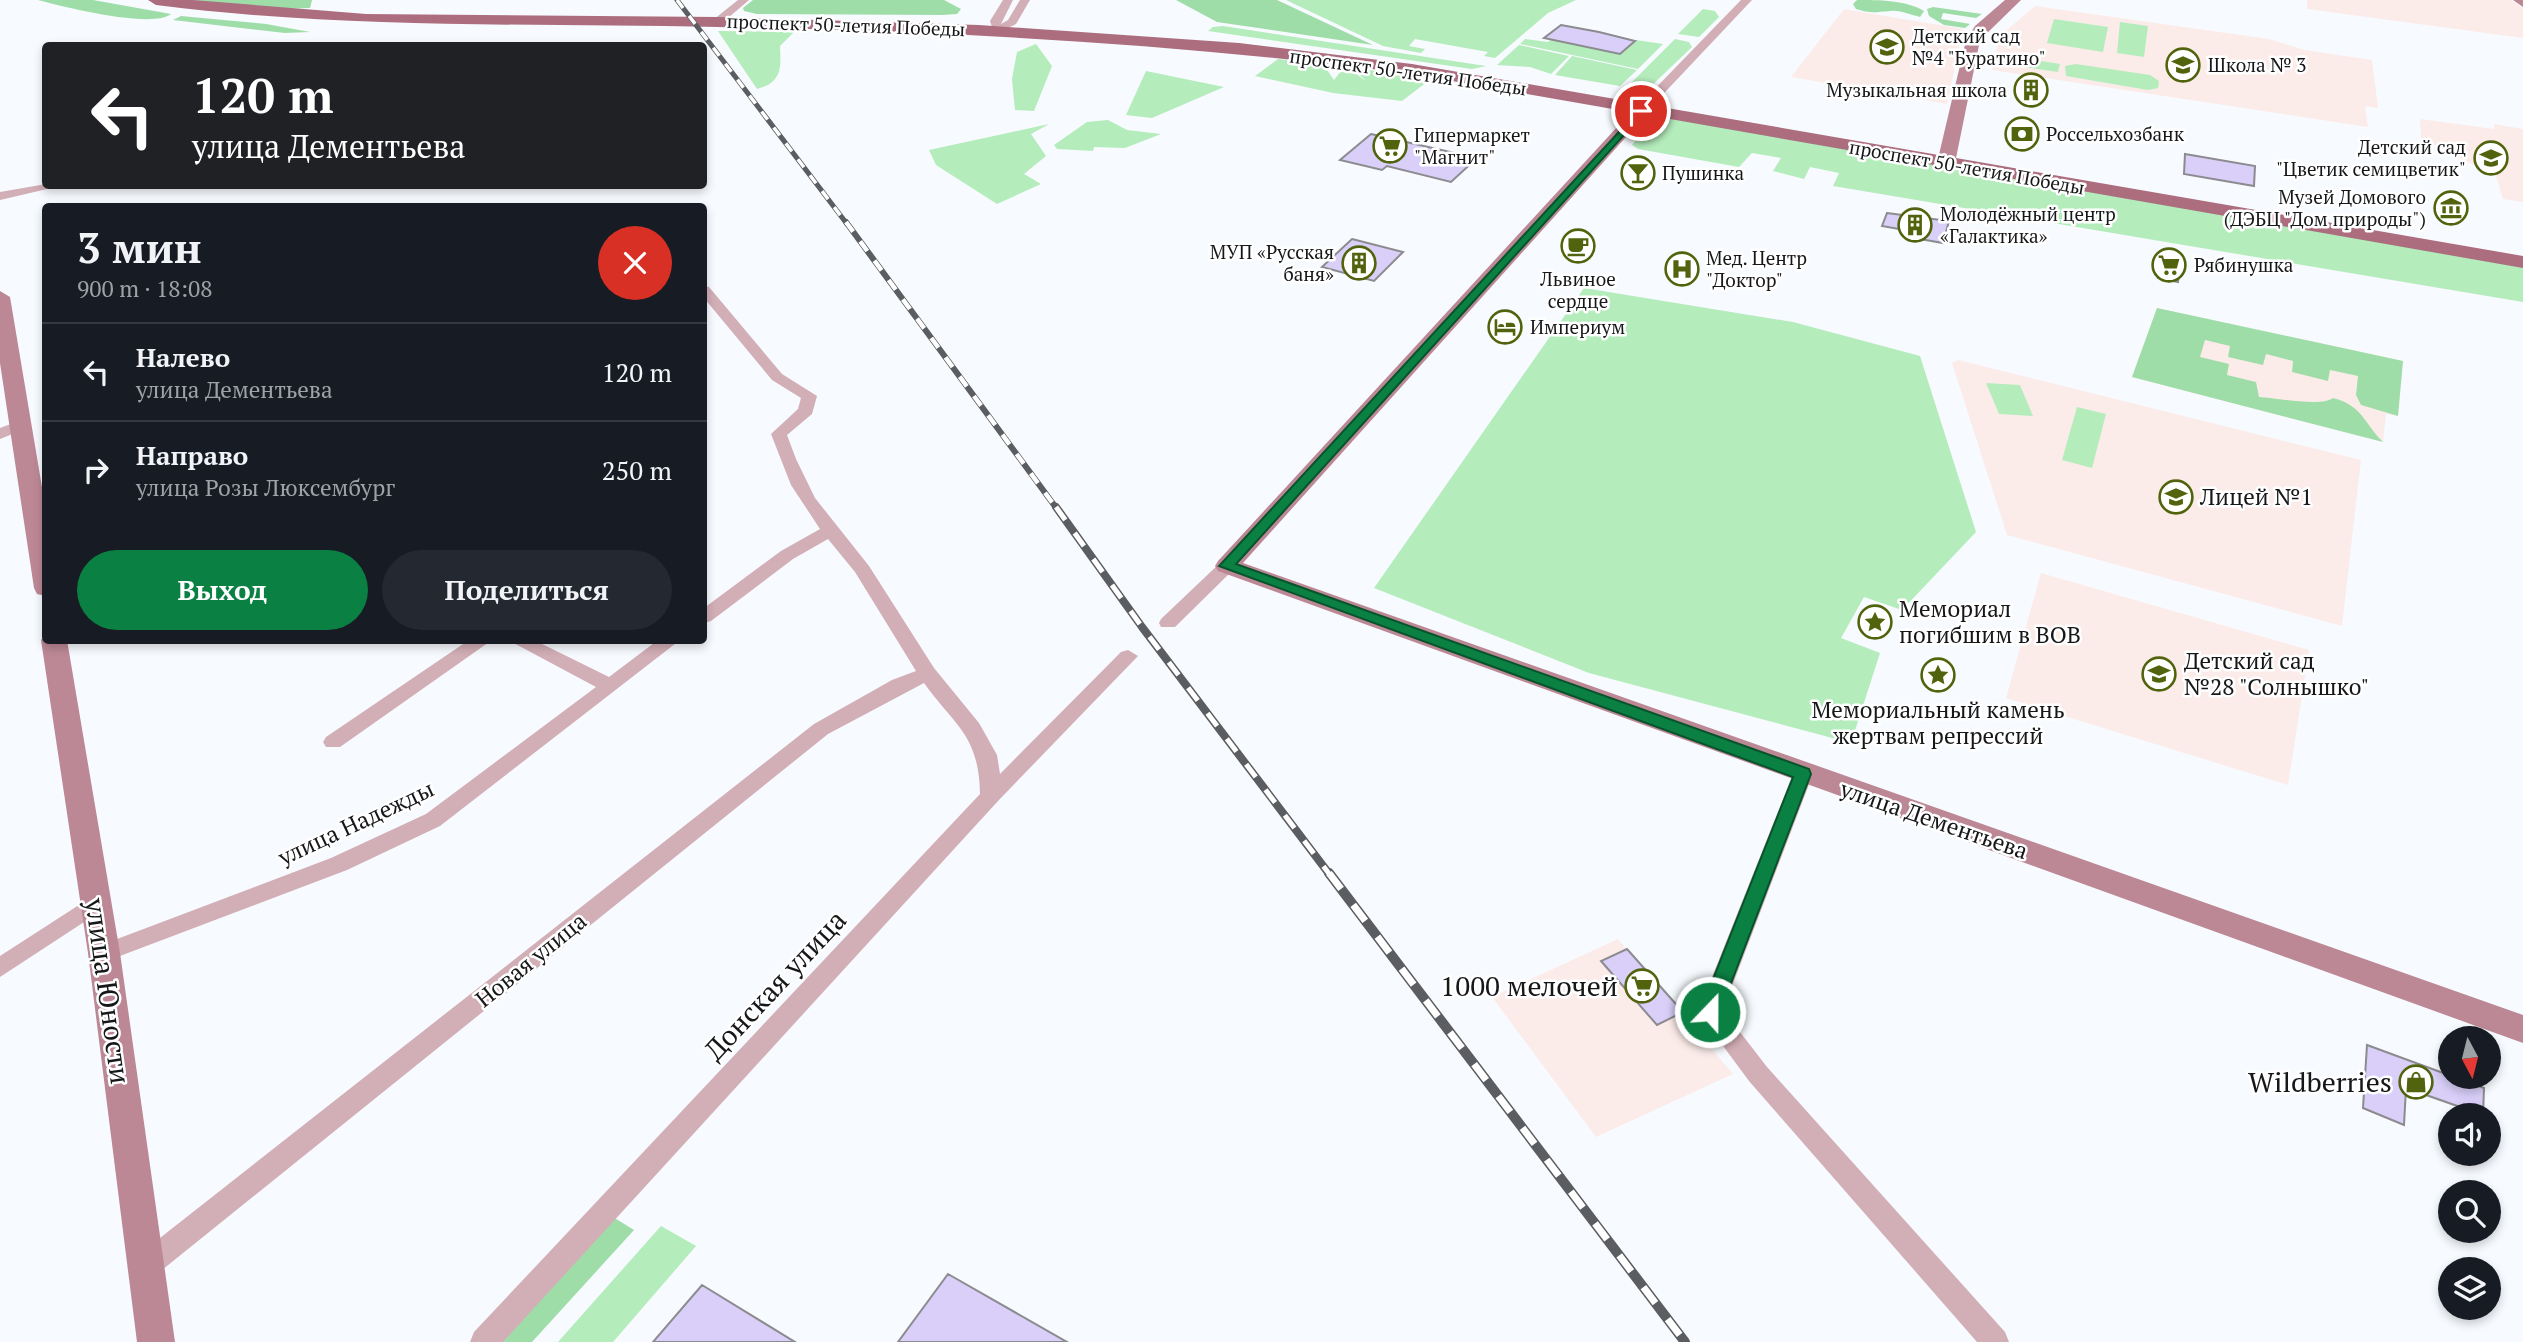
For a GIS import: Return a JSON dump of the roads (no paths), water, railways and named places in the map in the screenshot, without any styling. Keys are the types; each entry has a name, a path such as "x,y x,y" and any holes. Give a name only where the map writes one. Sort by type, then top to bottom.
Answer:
{"main road":[{"name":"проспект 50-летия Победы","path":"156,0 260,14 328,19 1002,25 1370,63 2523,254"},
{"name":"проспект 50-летия Победы","path":"1947,159 2523,262"}],"street":[{"path":"717,22 744,0"},
{"path":"1002,25 1008,0"},
{"path":"1002,25 1025,0"},
{"path":"1168,623 1227,566 1644,107 1747,0"},
{"path":"1947,159 1973,40 1980,29 2014,0"},
{"path":"0,196 42,188"},
{"path":"707,294 777,377 809,396 806,411 779,434 784,457 830,531 852,553 927,674 987,749 992,771 991,796"},
{"path":"0,302 10,430 39,500 42,538"},
{"path":"707,615 787,555 830,531"},
{"name":"улица Дементьева","path":"1227,566 2523,1029"},
{"name":"улица Юности","path":"55,644 104,953 156,1342"},
{"path":"333,742 477,644"},
{"path":"525,644 610,686"},
{"name":"улица Надежды","path":"104,953 339,864 433,820 666,644"},
{"name":"Донская улица","path":"484,1342 991,796 1119,663"},
{"name":"Новая улица","path":"147,1265 821,729 899,685 927,674"},
{"path":"1803,774 1710,1012 1758,1074 1996,1342"},
{"path":"0,968 96,903"}],"railway":[{"path":"677,0 847,224"},
{"path":"846,222 1057,509"},
{"path":"1056,507 1142,627 1330,875"},
{"path":"1329,873 1685,1342"}],"place":[{"name":"Детский сад №4 \"Буратино\"","path":"1887,47"},
{"name":"Школа № 3","path":"2183,65"},
{"name":"Музыкальная школа","path":"2031,90"},
{"name":"Россельхозбанк","path":"2022,134"},
{"name":"Гипермаркет \"Магнит\"","path":"1390,146"},
{"name":"Детский сад \"Цветик семицветик\"","path":"2491,158"},
{"name":"Пушинка","path":"1638,173"},
{"name":"Музей Домового (ДЭБЦ \"Дом природы\")","path":"2451,208"},
{"name":"Молодёжный центр «Галактика»","path":"1915,225"},
{"name":"Львиное сердце","path":"1578,246"},
{"name":"МУП «Русская баня»","path":"1359,263"},
{"name":"Рябинушка","path":"2169,265"},
{"name":"Мед. Центр \"Доктор\"","path":"1682,269"},
{"name":"Империум","path":"1505,327"},
{"name":"Лицей №1","path":"2176,497"},
{"name":"Мемориал погибшим в ВОВ","path":"1875,622"},
{"name":"Детский сад №28 \"Солнышко\"","path":"2159,674"},
{"name":"Мемориальный камень жертвам репрессий","path":"1938,675"},
{"name":"1000 мелочей","path":"1642,986"},
{"name":"Wildberries","path":"2416,1082"}]}
